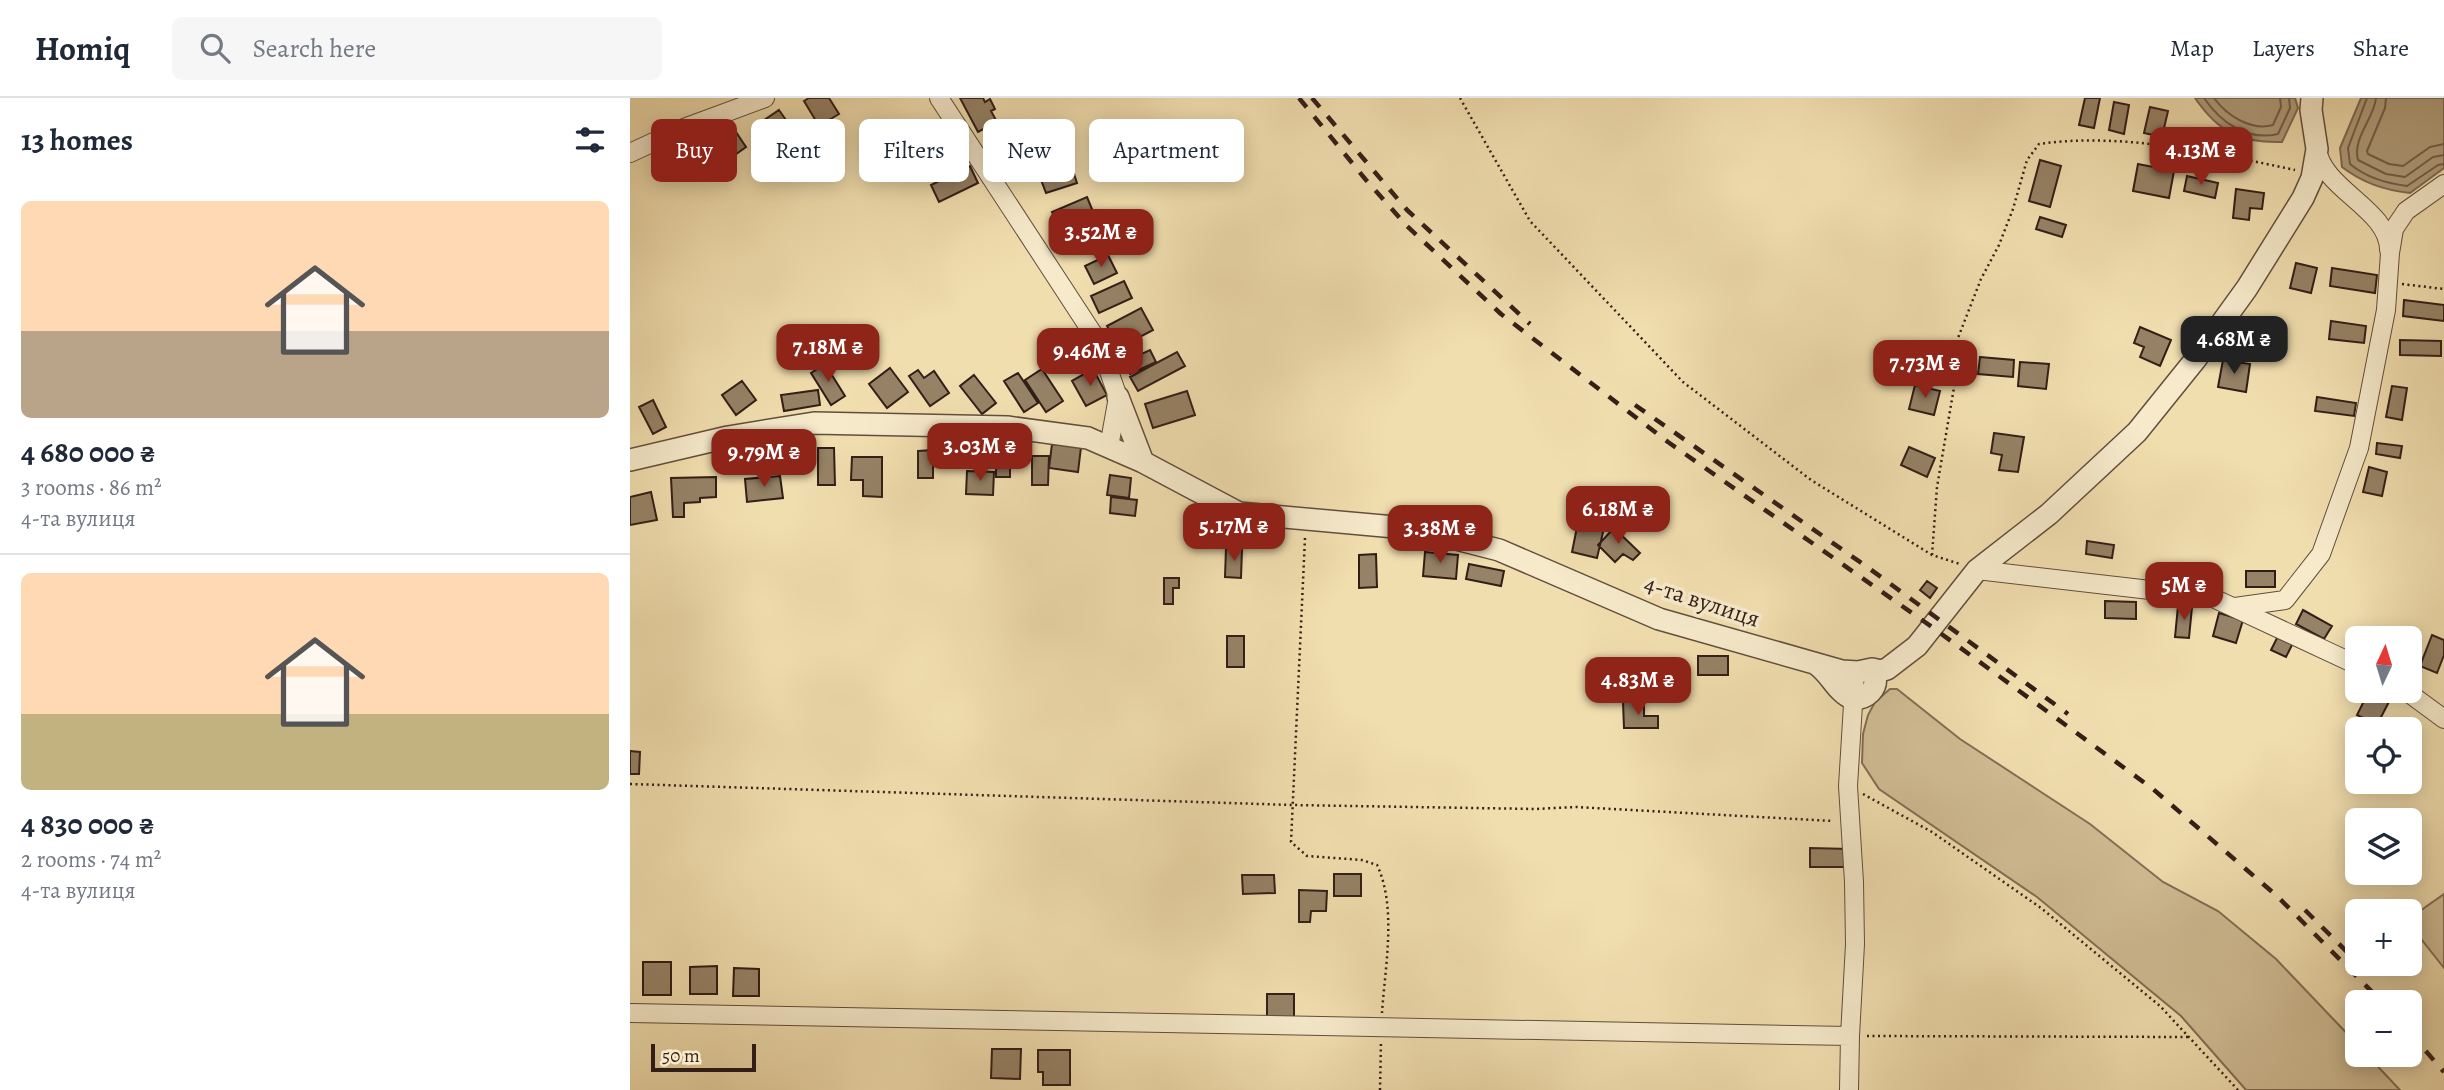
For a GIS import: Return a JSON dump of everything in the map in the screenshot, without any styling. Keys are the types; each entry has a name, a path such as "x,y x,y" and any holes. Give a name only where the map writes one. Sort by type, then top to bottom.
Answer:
{"street":[{"path":"630,153 684,128 765,98"},
{"path":"939,98 1099,343 1143,462"},
{"path":"2282,629 2286,600 2321,554 2359,448 2386,310 2388,283 2389,239 2363,207 2321,168 2311,110 2312,98"},
{"path":"1814,663 1826,671 1841,692 1853,699 1867,696 1875,687 1875,675 1860,672 1867,661 1882,658 1895,662 1917,646 1977,570 2049,514 2137,432 2195,360 2247,288 2321,168"},
{"path":"2389,253 2394,229 2406,211 2444,184"},
{"path":"1110,447 1118,397"},
{"name":"4-та вулиця","path":"630,460 728,437 814,423 1007,427 1088,438 1143,462 1239,513 1417,529 1499,550 1660,619 1814,663 1860,672"},
{"path":"1977,570 2211,597 2345,660"},
{"path":"2235,607 2286,600"},
{"path":"1849,1090 1855,944 1851,822 1847,786 1853,699"},
{"path":"2422,703 2444,719"},
{"path":"630,1013 1850,1036"}],"path":[{"path":"1460,98 1530,221 1682,382 1811,480 1932,555 1977,570"},
{"path":"1932,555 1937,487 1958,364 1958,338 1981,279 2004,233 2027,160 2039,144 2064,140 2144,144 2321,168"},
{"path":"2388,283 2444,289"},
{"path":"1306,521 1292,842 1307,856 1362,860 1377,865 1385,882 1388,912 1380,1090"},
{"path":"630,784 1292,806 1535,809 1576,807 1851,822"},
{"path":"1847,786 1932,832 2041,908 2160,1006 2238,1090"},
{"path":"1850,1036 2189,1037"}],"shaded area":[{"path":"1890,689 1897,689 1960,739 2090,824 2163,882 2218,911 2276,959 2345,1031 2345,1067 2378,1067 2400,1090 2246,1090 2181,1016 2037,897 1879,789 1862,763 1863,734 1875,702"},
{"path":"2444,894 2444,968 2422,940 2422,910"}],"water":[{"path":"2195,98 2295,98 2298,108 2282,142 2267,142 2243,138 2222,128"},
{"path":"2361,98 2444,98 2444,168 2410,193 2374,185 2342,167 2340,148"}],"building":[{"path":"809,98 829,98 839,114 831,119 815,119 804,101"},
{"path":"960,98 983,98 985,102 990,99 995,109 991,111 995,119 983,119 983,129 978,132"},
{"path":"2085,98 2100,98 2094,128 2079,125"},
{"path":"2114,102 2129,105 2124,134 2109,130"},
{"path":"2150,107 2168,111 2162,137 2144,133"},
{"path":"779,110 785,119 766,119"},
{"path":"737,134 746,147 737,153"},
{"path":"2040,160 2061,166 2050,207 2029,201"},
{"path":"2138,164 2174,171 2169,198 2133,191"},
{"path":"969,166 978,183 939,202 931,185 937,182 969,182"},
{"path":"2187,176 2218,183 2215,198 2184,191"},
{"path":"1075,177 1077,183 1046,193 1042,182 1075,182"},
{"path":"2236,189 2264,193 2262,209 2250,208 2249,220 2233,218"},
{"path":"1087,197 1094,214 1078,221 1082,232 1064,240 1052,212"},
{"path":"2040,217 2066,225 2062,237 2036,229"},
{"path":"1108,255 1117,273 1094,284 1085,266"},
{"path":"2296,263 2317,268 2311,293 2290,288"},
{"path":"2332,268 2377,275 2375,293 2330,286"},
{"path":"1124,281 1132,298 1099,313 1091,296"},
{"path":"2404,300 2444,305 2444,321 2403,316"},
{"path":"1141,308 1153,330 1119,348 1107,326"},
{"path":"2331,321 2366,326 2364,343 2329,339"},
{"path":"2140,327 2171,340 2160,366 2140,357 2144,347 2134,343"},
{"path":"2400,340 2441,341 2441,356 2400,355"},
{"path":"1923,345 1952,350 1947,376 1918,371"},
{"path":"1150,350 1156,362 1130,374 1124,362"},
{"path":"1177,352 1185,366 1138,391 1130,377"},
{"path":"1980,357 2014,360 2013,377 1978,374"},
{"path":"2223,360 2250,364 2246,392 2218,387"},
{"path":"2020,362 2049,364 2046,389 2018,386"},
{"path":"825,364 845,396 831,405 811,373"},
{"path":"890,368 908,392 887,408 869,384"},
{"path":"1042,369 1063,401 1046,412 1025,380"},
{"path":"1093,369 1107,395 1086,406 1072,381"},
{"path":"918,370 924,378 934,371 949,393 930,406 909,376"},
{"path":"1018,373 1038,403 1024,412 1004,381"},
{"path":"974,375 996,403 982,414 960,386"},
{"path":"742,381 756,400 736,415 722,395"},
{"path":"1915,385 1940,391 1934,415 1909,409"},
{"path":"2392,386 2407,388 2402,420 2386,417"},
{"path":"818,390 820,405 784,411 781,395"},
{"path":"1187,391 1195,415 1153,428 1145,404"},
{"path":"2317,397 2356,403 2354,416 2315,411"},
{"path":"653,400 666,427 653,434 639,407"},
{"path":"1994,433 2024,437 2018,472 1999,470 2002,455 1991,453"},
{"path":"2377,443 2402,446 2400,458 2376,454"},
{"path":"996,444 1010,444 1010,477 996,477"},
{"path":"1052,444 1081,447 1078,472 1049,468"},
{"path":"1909,447 1935,458 1927,477 1901,465"},
{"path":"818,448 834,448 835,485 818,485"},
{"path":"933,450 933,478 918,478 918,451"},
{"path":"1032,456 1049,456 1048,485 1032,485"},
{"path":"852,457 882,457 882,497 863,496 863,480 851,480"},
{"path":"2369,467 2387,472 2382,496 2363,492"},
{"path":"967,471 994,472 993,495 966,494"},
{"path":"1110,475 1131,478 1129,498 1107,495"},
{"path":"780,476 783,498 747,502 745,479"},
{"path":"716,477 716,497 684,503 684,517 673,517 671,478"},
{"path":"651,492 657,520 630,525 630,497"},
{"path":"1111,497 1137,500 1135,516 1110,513"},
{"path":"1578,522 1604,528 1597,558 1572,552"},
{"path":"1614,528 1640,553 1633,560 1623,554 1615,562 1598,545"},
{"path":"2087,541 2114,545 2112,558 2086,554"},
{"path":"1226,548 1242,549 1241,578 1225,577"},
{"path":"1425,552 1458,555 1456,579 1423,576"},
{"path":"1376,554 1377,587 1359,588 1359,555"},
{"path":"1469,564 1504,571 1501,586 1466,579"},
{"path":"2246,571 2275,571 2275,587 2246,587"},
{"path":"1164,578 1179,578 1179,588 1173,588 1173,604 1164,604"},
{"path":"1927,581 1937,588 1930,598 1920,590"},
{"path":"2105,601 2136,602 2136,619 2105,618"},
{"path":"2178,606 2192,607 2189,638 2175,637"},
{"path":"2303,610 2332,626 2324,639 2296,624"},
{"path":"2219,613 2243,620 2236,643 2213,636"},
{"path":"2432,635 2444,640 2444,655 2437,673 2422,667"},
{"path":"1227,636 1244,636 1244,667 1227,667"},
{"path":"2278,636 2293,643 2286,657 2271,650"},
{"path":"1698,656 1728,656 1728,675 1698,675"},
{"path":"1623,702 1644,702 1644,716 1658,716 1658,728 1624,728"},
{"path":"2362,704 2388,704 2381,717 2357,715"},
{"path":"630,751 640,752 639,774 630,774"},
{"path":"1810,848 1849,849 1849,867 1810,867"},
{"path":"1334,874 1361,874 1361,896 1334,896"},
{"path":"1242,875 1274,875 1275,893 1243,894"},
{"path":"1299,890 1327,891 1326,911 1311,911 1310,922 1299,922"},
{"path":"643,962 671,962 671,995 643,995"},
{"path":"717,966 717,994 690,994 690,967"},
{"path":"734,968 759,969 759,996 733,996"},
{"path":"1267,994 1294,994 1294,1017 1267,1017"},
{"path":"992,1049 1021,1049 1020,1079 991,1078"},
{"path":"1038,1050 1070,1050 1070,1085 1043,1085 1043,1072 1038,1072"}],"railway":[{"path":"1299,98 1407,226 1501,314 1668,442 1932,627 2153,789 2277,896 2370,990"},
{"path":"1312,98 1407,210 1530,324"},
{"path":"1635,405 1870,569 2068,714"},
{"path":"2305,910 2345,950"},
{"path":"2422,1047 2444,1072"}]}
